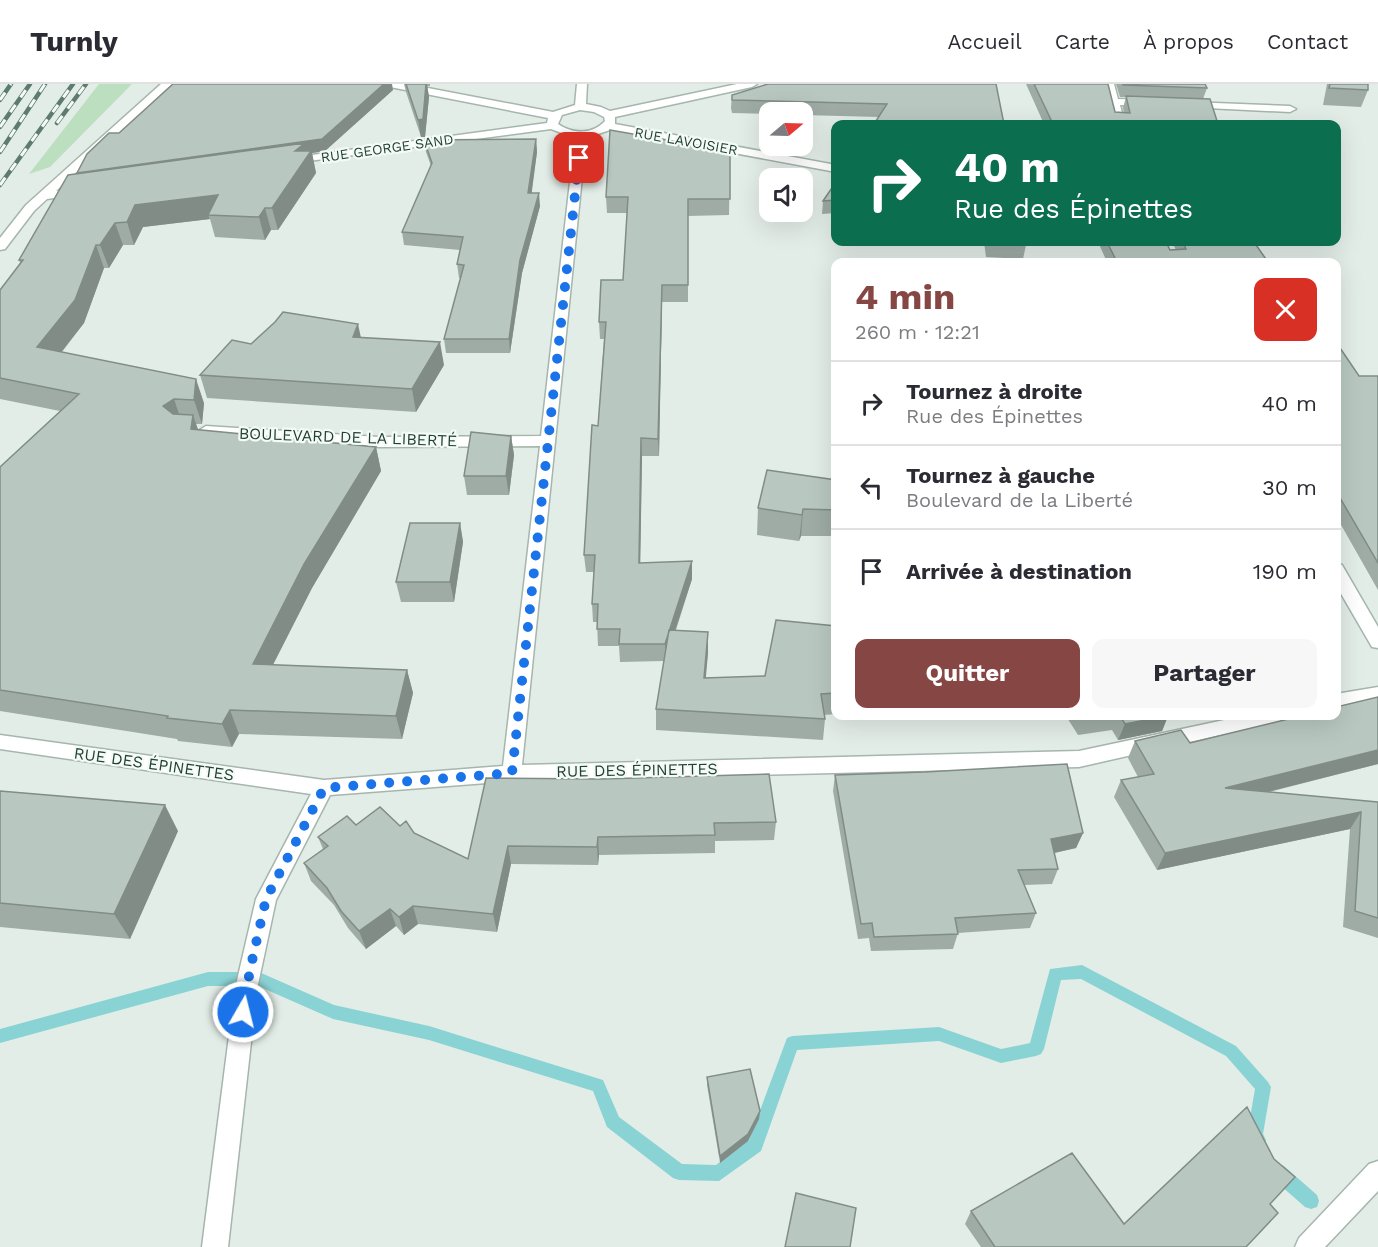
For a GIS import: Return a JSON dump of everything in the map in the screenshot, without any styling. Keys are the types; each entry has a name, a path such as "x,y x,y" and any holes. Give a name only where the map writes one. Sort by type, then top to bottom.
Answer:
{"street":[{"path":"0,246 17,222 43,196 167,84"},
{"path":"390,84 554,121 564,132 581,134 597,132 608,120 752,84"},
{"path":"554,121 564,110 580,107 582,84"},
{"path":"1109,84 1118,120"},
{"path":"1114,102 1155,104"},
{"path":"1178,105 1290,109"},
{"name":"RUE LAVOISIER","path":"580,107 597,109 608,120 831,168"},
{"name":"RUE GEORGE SAND","path":"280,163 554,121"},
{"path":"512,773 581,134"},
{"path":"43,196 91,190"},
{"name":"BOULEVARD DE LA LIBERTÉ","path":"194,431 379,442 549,441"},
{"path":"1341,577 1378,642"},
{"path":"1341,700 1378,693"},
{"name":"RUE DES ÉPINETTES","path":"0,742 324,788 512,773 1079,759 1256,720"},
{"path":"215,1247 248,979 266,899 324,788"},
{"path":"1308,1247 1378,1173"}],"green space":[{"path":"99,84 132,84 50,167 29,174"}],"building":[{"path":"173,84 384,84 322,139 77,173 87,154 109,133 119,133"},
{"path":"406,84 426,84 423,119 418,120"},
{"path":"768,84 996,84 1003,120 877,120 887,104 732,100 732,95"},
{"path":"1034,84 1108,84 1115,112 1130,113 1126,96 1210,99 1217,120 1051,120"},
{"path":"1205,84 1207,88 1123,85"},
{"path":"1330,84 1368,84 1368,90 1329,88"},
{"path":"610,130 730,151 730,199 688,199 688,285 662,285 658,439 641,438 639,563 692,561 665,644 619,644 620,629 597,629 598,604 592,604 595,555 584,555 592,425 598,426 606,322 599,322 601,280 623,280 628,197 606,197"},
{"path":"536,139 528,193 539,193 520,260 509,339 444,339 464,265 457,264 463,237 402,232 432,163 424,140"},
{"path":"305,143 295,151 311,151 272,208 265,208 259,217 208,215 218,195 135,205 127,222 115,223 100,245 96,245 75,300 37,347 196,379 194,400 174,399 163,406 173,414 193,415 191,429 376,447 304,564 253,664 407,670 396,716 230,710 222,724 167,718 168,716 0,690 0,467 79,394 0,378 0,290 23,260 19,260 68,175"},
{"path":"831,189 831,200 823,201"},
{"path":"1109,246 1168,246 1170,250 1186,249 1185,246 1257,246 1265,258 1115,258"},
{"path":"283,312 358,324 353,337 440,342 412,389 200,375 232,340 251,344"},
{"path":"1341,349 1359,376 1378,376 1378,563 1341,500"},
{"path":"471,432 511,436 506,476 464,476"},
{"path":"767,470 831,479 831,510 803,509 802,515 758,508"},
{"path":"410,523 460,523 450,582 396,582"},
{"path":"776,620 831,626 831,693 821,694 825,719 656,709 669,630 708,632 704,678 765,676"},
{"path":"1378,697 1378,750 1225,788 1378,802 1378,918 1355,911 1361,812 1165,853 1121,780 1154,774 1135,741 1181,730 1190,743 1285,720 1341,720 1341,706"},
{"path":"1122,720 1146,720 1125,724"},
{"path":"1067,764 1083,833 1051,839 1058,869 1018,870 1036,913 955,918 958,934 874,937 872,923 861,924 835,775"},
{"path":"769,774 776,822 714,823 715,835 598,837 597,847 508,846 493,914 413,906 399,917 390,909 359,931 341,911 327,888 304,863 328,846 318,837 347,816 356,825 380,807 400,826 406,821 414,833 468,859 486,778 601,779"},
{"path":"0,791 165,805 114,914 0,903"},
{"path":"750,1069 760,1111 748,1134 720,1156 707,1077"},
{"path":"1247,1107 1274,1159 1295,1177 1270,1204 1278,1213 1246,1247 995,1247 971,1211 1072,1153 1124,1224"},
{"path":"796,1193 856,1208 850,1247 785,1247"}],"waterway":[{"path":"0,1036 208,979 259,979 333,1012 429,1033 598,1085 613,1122 679,1172 719,1173 755,1145 792,1043 939,1034 1001,1056 1036,1049 1055,974 1082,972 1231,1051 1263,1087 1255,1135 1258,1140"},
{"path":"1278,1172 1311,1201"}],"railway":[{"path":"0,100 11,84"},
{"path":"0,127 30,84"},
{"path":"0,152 45,84"},
{"path":"0,185 73,84"},
{"path":"57,123 86,84"}],"route":[{"path":"243,1012 266,899 324,788 512,773 579,158"}]}
